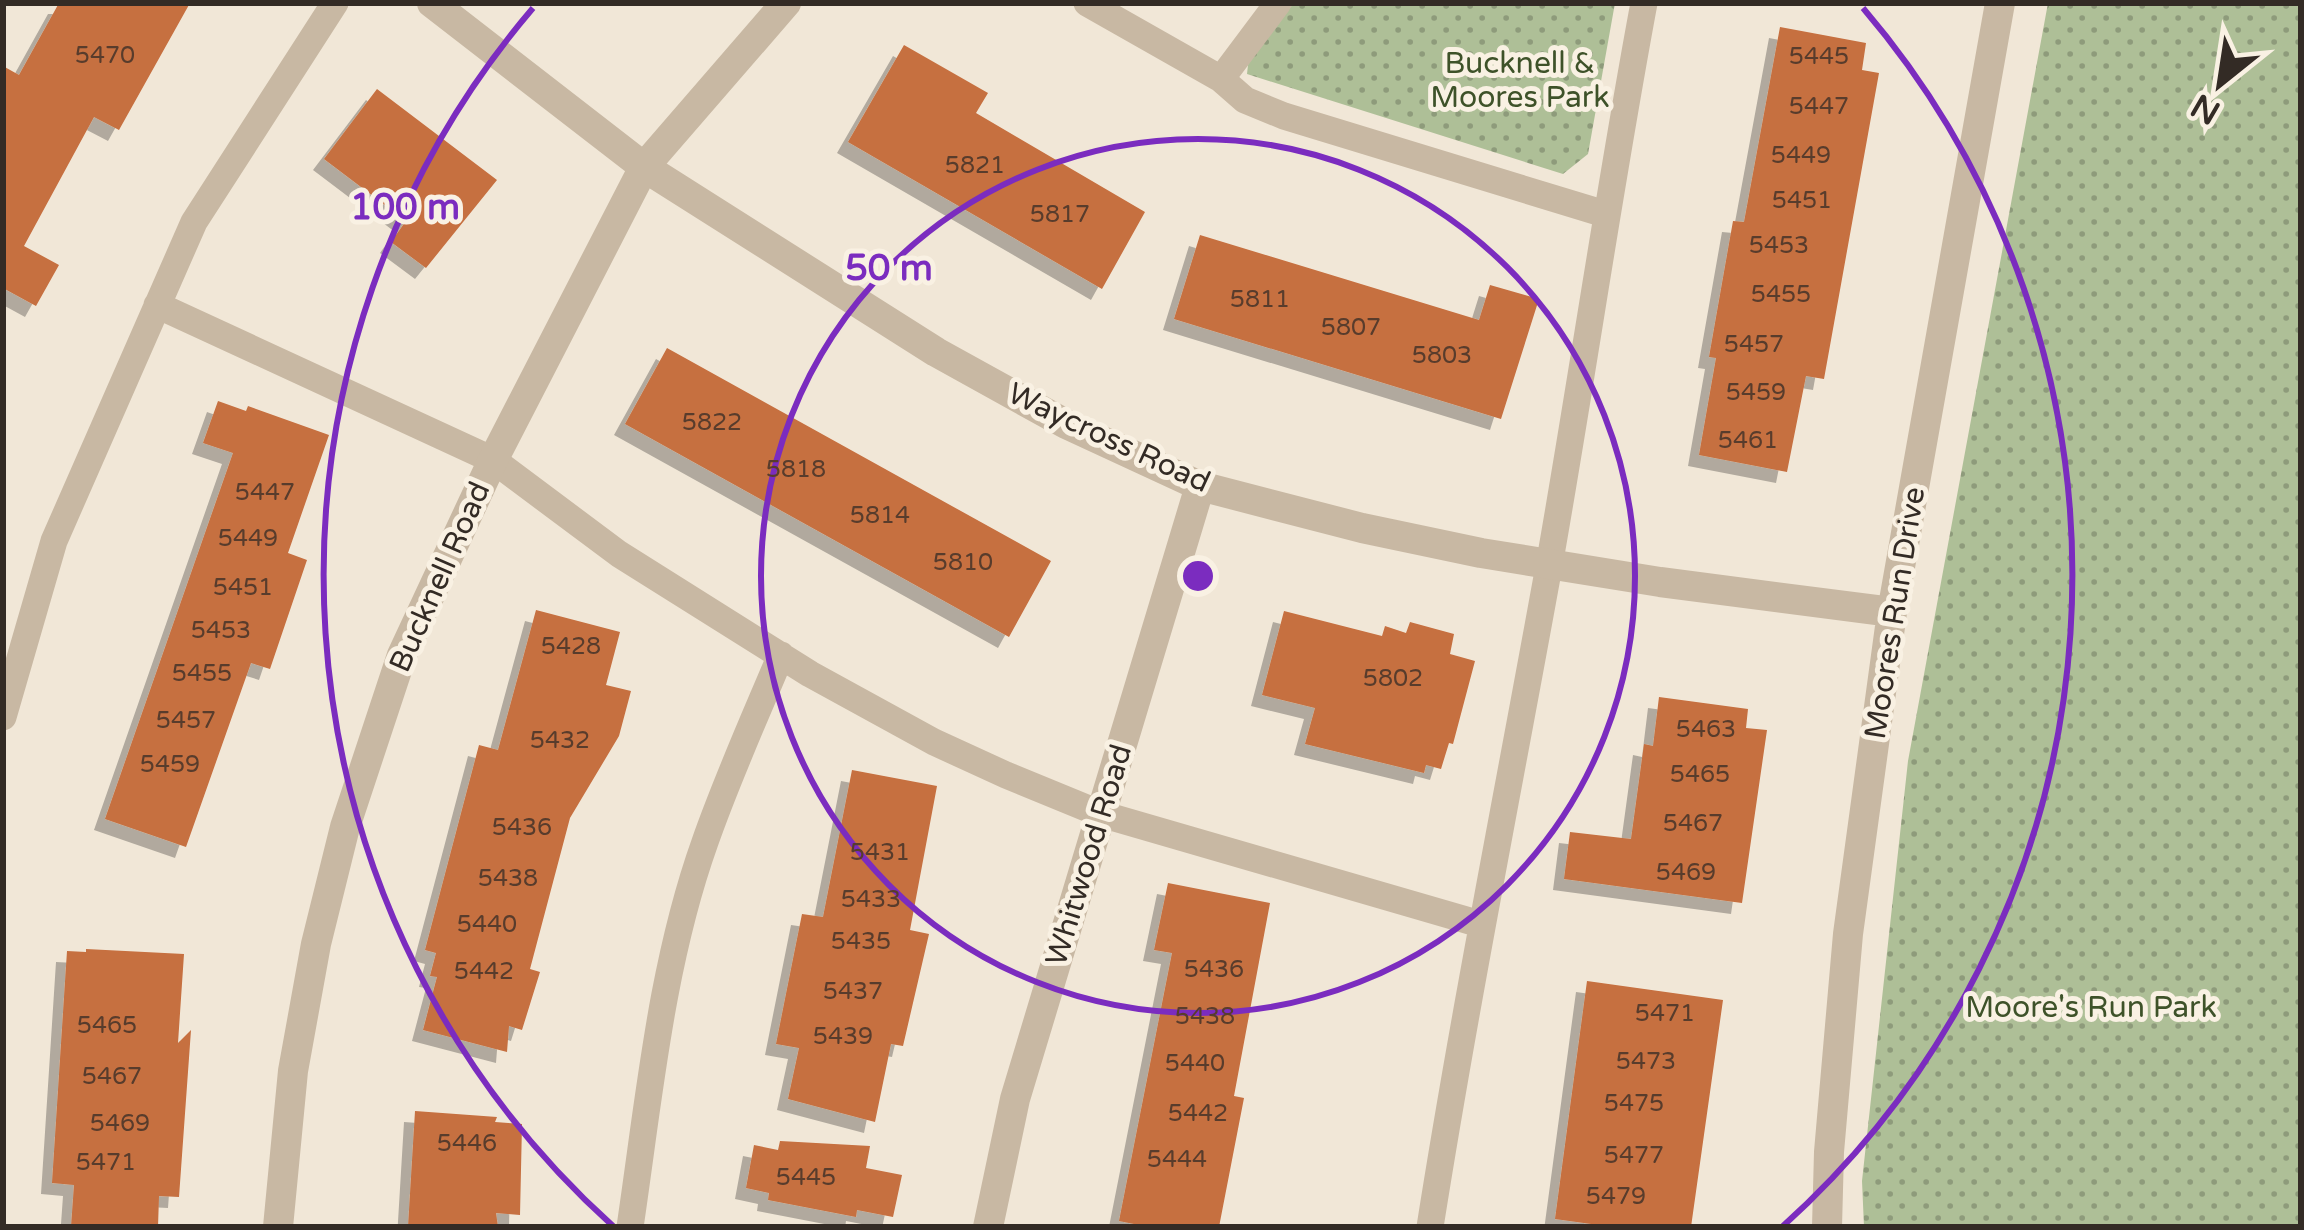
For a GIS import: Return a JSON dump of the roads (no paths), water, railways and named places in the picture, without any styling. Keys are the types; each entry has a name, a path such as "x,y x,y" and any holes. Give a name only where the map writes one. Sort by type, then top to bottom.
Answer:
{"street":[{"name":"Waycross Road","path":"432,3 644,167 936,352 1066,424 1200,486 1362,528 1549,564 1892,612"},
{"name":"Bucknell Road","path":"278,1227 293,1071 316,944 345,826 402,656 493,460 644,167 786,3"},
{"name":"Moores Run Drive","path":"1828,1227 1829,1152 1848,934 1892,612 2000,3"},
{"name":"Whitwood Road","path":"988,1227 1016,1099 1200,486"}],"lane":[{"path":"3,717 54,541 194,222 335,3"},
{"path":"1087,3 1221,79 1245,100 1284,116 1605,214"},
{"path":"1221,79 1278,3"},
{"path":"1430,1227 1644,3"},
{"path":"158,304 493,460 620,554 781,656 934,742 1101,814 1480,923"},
{"path":"630,1227 676,945 704,843 781,656"}],"park label":[{"name":"Bucknell & Moores Park","path":"1520,80"},
{"name":"Moore's Run Park","path":"2091,1007"}]}
